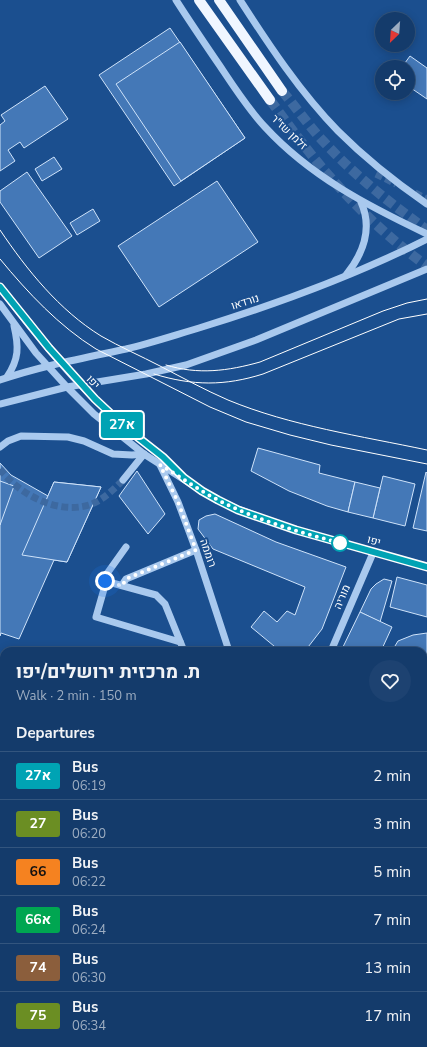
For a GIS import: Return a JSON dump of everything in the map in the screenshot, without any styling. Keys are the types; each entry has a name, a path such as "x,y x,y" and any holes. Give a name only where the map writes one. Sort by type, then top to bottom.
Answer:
{"main road":[{"name":"זלמן שז\"ר","path":"199,0 270,100"},
{"path":"219,0 282,91"}],"street":[{"name":"זלמן שז\"ר","path":"176,0 238,92 265,127 287,149 335,186 362,202 427,234"},
{"path":"240,0 308,96 337,130 393,180 427,204"},
{"path":"344,277 357,260 366,238 366,216 362,202"},
{"name":"נורדאו","path":"4,379 48,366 126,349 256,310 344,277 393,256 427,239"},
{"path":"0,404 67,387 146,374 186,365 256,340 427,269"},
{"name":"יפו","path":"0,287 81,385 114,417 163,457 184,478"},
{"name":"יפו","path":"0,304 48,366 67,387 101,419 160,465 184,478 218,500 238,510 296,530 373,553 427,567"},
{"path":"4,379 14,365 18,350 13,322"},
{"path":"0,447 8,441 21,436 68,437 84,441 113,454 144,454"},
{"path":"123,480 144,454"},
{"name":"רוממה","path":"160,465 178,502 196,550 228,647"},
{"path":"126,547 106,575 104,589 96,617 180,642"},
{"path":"122,586 126,579 196,550"},
{"name":"מוריה","path":"333,647 373,553"},
{"path":"105,581 156,595 164,604 182,647"}],"building":[{"path":"170,28 245,138 174,186 99,75"},
{"path":"180,42 245,138 181,181 116,84"},
{"path":"410,56 427,68 427,99 415,91 415,60 407,60"},
{"path":"45,86 68,119 24,148 20,142 8,150 15,161 0,171 0,125 5,121 1,115"},
{"path":"54,157 62,169 42,181 35,169"},
{"path":"27,172 72,236 39,258 0,202 0,191"},
{"path":"217,181 258,242 159,307 118,246"},
{"path":"93,209 100,221 77,235 70,223"},
{"path":"258,448 320,465 319,473 355,482 348,512 327,506 289,491 251,471"},
{"path":"0,463 11,475 48,496 54,482 101,487 67,562 54,560 19,639 1,633 0,636"},
{"path":"137,471 165,514 148,534 119,496"},
{"path":"426,472 427,473 427,531 413,528"},
{"path":"383,476 415,484 405,526 373,518"},
{"path":"0,481 14,486 0,525"},
{"path":"54,482 101,487 67,562 22,555"},
{"path":"355,482 380,488 373,518 348,512"},
{"path":"215,514 276,542 346,567 322,629 308,647 275,647 251,627 264,611 277,622 287,611 295,615 305,587 213,549 198,529 199,520 206,516"},
{"path":"397,577 427,585 427,617 390,607"},
{"path":"384,579 392,581 380,622 360,612 371,589"},
{"path":"360,612 392,627 383,647 343,647"},
{"path":"427,633 427,647 394,647 398,641 413,635"}],"tunnel":[{"path":"282,91 318,135 347,165 386,199 427,230"},
{"path":"270,100 310,153 348,196 399,245 427,266"},
{"path":"376,174 396,184"},
{"path":"415,193 427,199"},
{"path":"0,469 18,487 29,495 41,501 67,507 80,507 92,504 109,494 123,480"}],"tram line":[{"path":"0,230 21,260 58,302 86,326 116,344 211,392 252,409 326,430 427,450"},
{"path":"0,259 45,308 82,340 96,349 210,407 246,422 290,435 331,445 427,464"},
{"path":"166,365 190,370 213,371 236,368 260,362 383,311 407,303 427,299"},
{"path":"154,374 182,381 209,383 235,381 249,378 263,374 399,319 427,314"}],"bus line":[{"name":"27א","path":"0,287 71,374 95,399 126,428 163,457 184,478 202,491 238,510 296,530 427,567"}],"route":[{"path":"105,581 122,586 126,579 196,550 178,502 160,465 184,478 202,491 238,510 340,543"}]}
